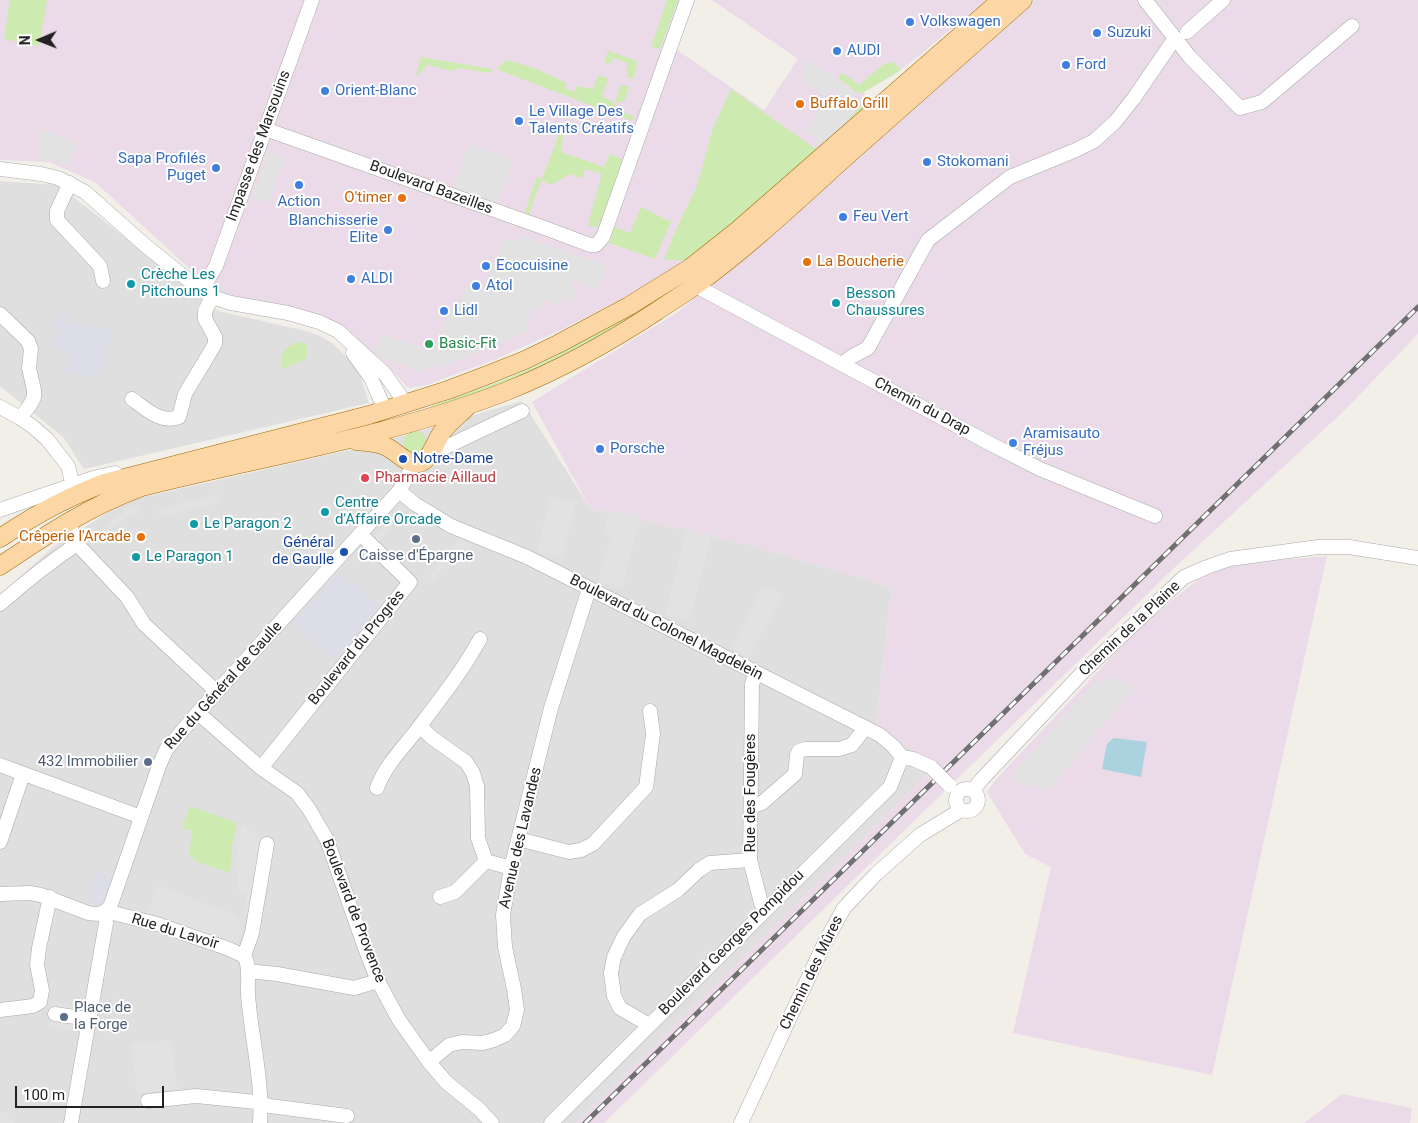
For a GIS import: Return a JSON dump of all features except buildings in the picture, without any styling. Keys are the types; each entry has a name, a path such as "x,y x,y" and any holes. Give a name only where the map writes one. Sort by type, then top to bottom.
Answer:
{"main road":[{"path":"0,538 81,491 104,483 406,404 490,374 558,344 637,301 690,268 738,230 1001,0"},
{"path":"0,566 76,516 123,494 185,476 392,428 472,404 567,363 630,329 696,286 748,244 946,66 1024,0"},
{"path":"406,404 427,432 432,450"},
{"path":"345,440 381,444 409,461 421,462 427,459 446,427 472,404"},
{"path":"385,410 397,444 409,461"},
{"path":"0,552 64,509 88,496 143,472"}],"street":[{"name":"Impasse des Marsouins","path":"132,399 157,418 175,419 180,417 185,394 215,344 215,337 205,319 207,293 312,0"},
{"name":"Boulevard Bazeilles","path":"265,129 542,226 590,245 596,245 603,237 687,0"},
{"path":"1145,0 1181,35 1189,56 1240,108 1262,102 1352,26"},
{"path":"842,364 868,348 928,240 1010,177 1094,141 1115,122 1181,35 1223,0"},
{"path":"0,169 58,178 85,192 146,246 216,302 230,308 306,323 323,329 344,344 361,363 371,378 385,410"},
{"path":"70,183 57,211 58,220 100,266 103,281"},
{"name":"Chemin du Drap","path":"696,286 1040,469 1155,516"},
{"path":"207,293 231,302 288,313 326,325 338,331 385,374 406,404"},
{"path":"0,314 28,341 31,349 29,368 34,397 20,418"},
{"path":"0,408 20,418 47,439 68,466 70,478"},
{"path":"432,450 522,411"},
{"name":"Rue du Général de Gaulle","path":"71,1123 106,923 105,911 110,907 113,900 148,793 166,750 400,490 409,461"},
{"path":"0,510 93,478 113,474 143,472"},
{"name":"Boulevard du Colonel Magdelein","path":"400,490 415,504 451,526 518,553 880,735 902,756 931,767 953,789"},
{"name":"Boulevard du Progrès","path":"261,768 410,582 361,535"},
{"path":"0,604 30,577 53,560 75,538 90,558 127,597 144,624 217,692"},
{"name":"Chemin de la Plaine","path":"974,790 982,779 1082,674 1184,577 1230,559 1318,547 1349,546 1418,558"},
{"name":"Avenue des Lavandes","path":"429,1062 449,1045 462,1042 483,1043 494,1040 505,1035 513,1026 517,1010 505,947 503,915 511,868 551,708 589,589"},
{"path":"376,788 381,775 469,659 480,639"},
{"name":"Rue des Fougères","path":"756,673 752,684 750,860 761,904 765,910"},
{"path":"518,839 569,852 581,850 593,844 646,787 653,734 650,711"},
{"name":"Boulevard de Provence","path":"198,713 261,768 297,793 309,808 327,840 378,981 399,1020 446,1082 479,1109 492,1123"},
{"path":"420,726 431,737 466,762 473,773 477,786 478,838 486,861"},
{"path":"751,807 762,803 795,774 799,751 805,749 839,749 852,745 865,728"},
{"name":"Boulevard Georges Pompidou","path":"551,1123 890,787 902,756"},
{"path":"0,764 141,816"},
{"path":"0,842 23,774"},
{"path":"968,788 974,790 978,798 976,806 967,811 961,810 955,802 953,789 968,788"},
{"name":"Chemin des Mûres","path":"741,1123 824,944 844,908 876,874 920,835 961,810"},
{"path":"260,1123 261,1103 248,994 247,962 244,956 252,934 267,844"},
{"path":"649,1025 620,1008 614,996 611,973 614,957 624,936 640,914 678,890 699,870 710,863 750,860"},
{"path":"486,861 511,868"},
{"path":"440,897 455,892 486,861"},
{"name":"Rue du Lavoir","path":"0,894 30,893 50,897 88,913 99,914 105,911 157,924 244,956"},
{"path":"0,1010 34,1006 40,1002 42,990 37,965 38,948 50,897"},
{"path":"248,971 277,974 354,988 378,981"},
{"path":"54,1014 88,1019"},
{"path":"148,1101 196,1096 256,1102 270,1106 347,1116"}],"shaded area":[{"path":"0,0 680,0 596,238 609,243 677,50 764,110 798,59 712,0 987,0 892,76 864,92 872,105 690,260 644,287 565,328 496,359 427,385 408,388 385,363 344,329 220,292 191,270 96,183 49,162 0,160"},
{"path":"1035,0 1418,0 1418,334 1345,410 1174,568 954,782 936,765 876,726 892,587 750,545 590,508 532,402 678,312 786,221"},
{"path":"807,59 856,93 851,99 844,97 831,88 825,97 801,81"},
{"path":"831,94 858,103 860,106 841,128 820,145 811,133 806,130"},
{"path":"39,129 77,143 69,166 38,160"},
{"path":"469,144 513,160 497,204 453,189"},
{"path":"268,152 284,158 269,203 252,197"},
{"path":"0,181 58,185 218,311 306,331 332,343 359,372 369,403 84,469 63,437 0,386"},
{"path":"521,236 606,265 598,290 573,281 571,288 577,291 573,302 564,299 561,306 544,300 540,310 533,308 526,326 528,332 439,368 437,365 426,366 424,373 374,353 382,334 435,352 450,308 457,310 466,286 484,292 504,237 519,243"},
{"path":"59,313 69,316 68,322 112,329 102,379 64,373 69,350 53,348 56,330 51,325"},
{"path":"522,401 590,508 750,545 892,587 876,725 936,765 576,1123 0,1123 0,595 53,547 126,501 372,445"},
{"path":"218,494 220,502 160,517 158,509"},
{"path":"551,498 576,503 563,556 537,551"},
{"path":"138,505 140,512 128,515 98,541 98,533 127,508"},
{"path":"402,505 405,510 378,542 375,536"},
{"path":"609,510 641,517 622,587 598,581 610,536 603,534"},
{"path":"686,529 712,535 689,621 665,615"},
{"path":"459,538 474,545 452,566 447,563 435,581 429,577"},
{"path":"1327,556 1212,1075 1013,1033 1051,867 1025,854 987,792 997,778 1140,627 1196,581 1232,564"},
{"path":"341,571 344,573 342,578 349,584 353,580 383,610 356,643 337,662 291,624"},
{"path":"763,587 783,595 749,658 732,648"},
{"path":"1109,677 1135,686 1049,790 1017,783 1010,777 1098,679 1101,686"},
{"path":"929,772 947,789 604,1123 576,1123"},
{"path":"242,824 260,836 259,843 262,845 251,916 243,915 246,895 238,892 236,859"},
{"path":"97,872 107,876 106,880 114,882 105,905 96,906 86,903"},
{"path":"157,885 231,913 239,921 241,931 236,945 148,917"},
{"name":"Place de la Forge","path":"53,1002 79,1007 76,1031 48,1027"},
{"path":"172,1040 177,1089 137,1093 131,1044"},
{"path":"1342,1094 1412,1108 1410,1123 1304,1123"},
{"path":"0,1112 8,1113 8,1117 15,1120 14,1123 0,1123"}],"green space":[{"path":"10,0 47,0 39,46 4,39"},
{"path":"667,0 678,0 660,49 651,47"},
{"path":"608,51 637,61 633,79 627,77 628,63 613,58 610,64 604,62"},
{"path":"421,57 492,69 491,73 458,68 453,71 428,65 416,77"},
{"path":"507,60 534,68 567,83 565,88 574,92 577,86 593,89 598,75 608,79 602,96 616,104 616,110 634,116 632,121 496,69"},
{"path":"893,62 901,70 864,92 858,93 838,78 842,73 859,85 884,64"},
{"path":"621,85 629,87 624,102 615,102"},
{"path":"731,89 817,150 841,128 867,99 872,105 690,260 664,260 697,186 713,128"},
{"path":"559,134 563,135 561,152 604,167 610,154 623,160 599,228 588,225 602,174 585,169 582,178 570,174 549,185 542,179"},
{"path":"537,176 542,179 528,216 524,215"},
{"path":"641,207 671,222 655,259 609,243 614,227 630,233"},
{"path":"755,229 681,288 583,348 481,393 430,409 432,406 501,381 554,357 646,303 746,232"},
{"path":"302,342 307,345 307,358 282,368 282,357 285,350 292,345"},
{"path":"415,431 423,434 426,442 423,450 415,453 407,450 404,442 407,434"},
{"path":"190,806 237,823 232,847 230,873 194,861 195,858 189,856 192,831 182,828"}],"water":[{"path":"1114,738 1147,742 1141,777 1102,769 1107,744"}],"railway":[{"path":"585,1123 1418,307"}],"place":[{"name":"Volkswagen","path":"910,22"},
{"name":"Suzuki","path":"1097,33"},
{"name":"AUDI","path":"837,51"},
{"name":"Ford","path":"1066,65"},
{"name":"Orient-Blanc","path":"325,91"},
{"name":"Buffalo Grill","path":"800,104"},
{"name":"Le Village Des Talents Créatifs","path":"519,121"},
{"name":"Stokomani","path":"927,162"},
{"name":"Sapa Profilés Puget","path":"216,168"},
{"name":"Action","path":"299,185"},
{"name":"O'timer","path":"402,198"},
{"name":"Feu Vert","path":"843,217"},
{"name":"Blanchisserie Elite","path":"388,230"},
{"name":"La Boucherie","path":"807,262"},
{"name":"Ecocuisine","path":"486,266"},
{"name":"ALDI","path":"351,279"},
{"name":"Crèche Les Pitchouns 1","path":"131,284"},
{"name":"Atol","path":"476,286"},
{"name":"Besson Chaussures","path":"836,303"},
{"name":"Lidl","path":"444,311"},
{"name":"Basic-Fit","path":"429,344"},
{"name":"Aramisauto Fréjus","path":"1013,443"},
{"name":"Porsche","path":"600,449"},
{"name":"Notre-Dame","path":"403,459"},
{"name":"Pharmacie Aillaud","path":"365,478"},
{"name":"Centre d'Affaire Orcade","path":"325,512"},
{"name":"Le Paragon 2","path":"194,524"},
{"name":"Crêperie l'Arcade","path":"141,537"},
{"name":"Caisse d'Épargne","path":"416,539"},
{"name":"Général de Gaulle","path":"344,552"},
{"name":"Le Paragon 1","path":"136,557"},
{"name":"432 Immobilier","path":"148,762"},
{"name":"Place de la Forge","path":"64,1017"}]}
